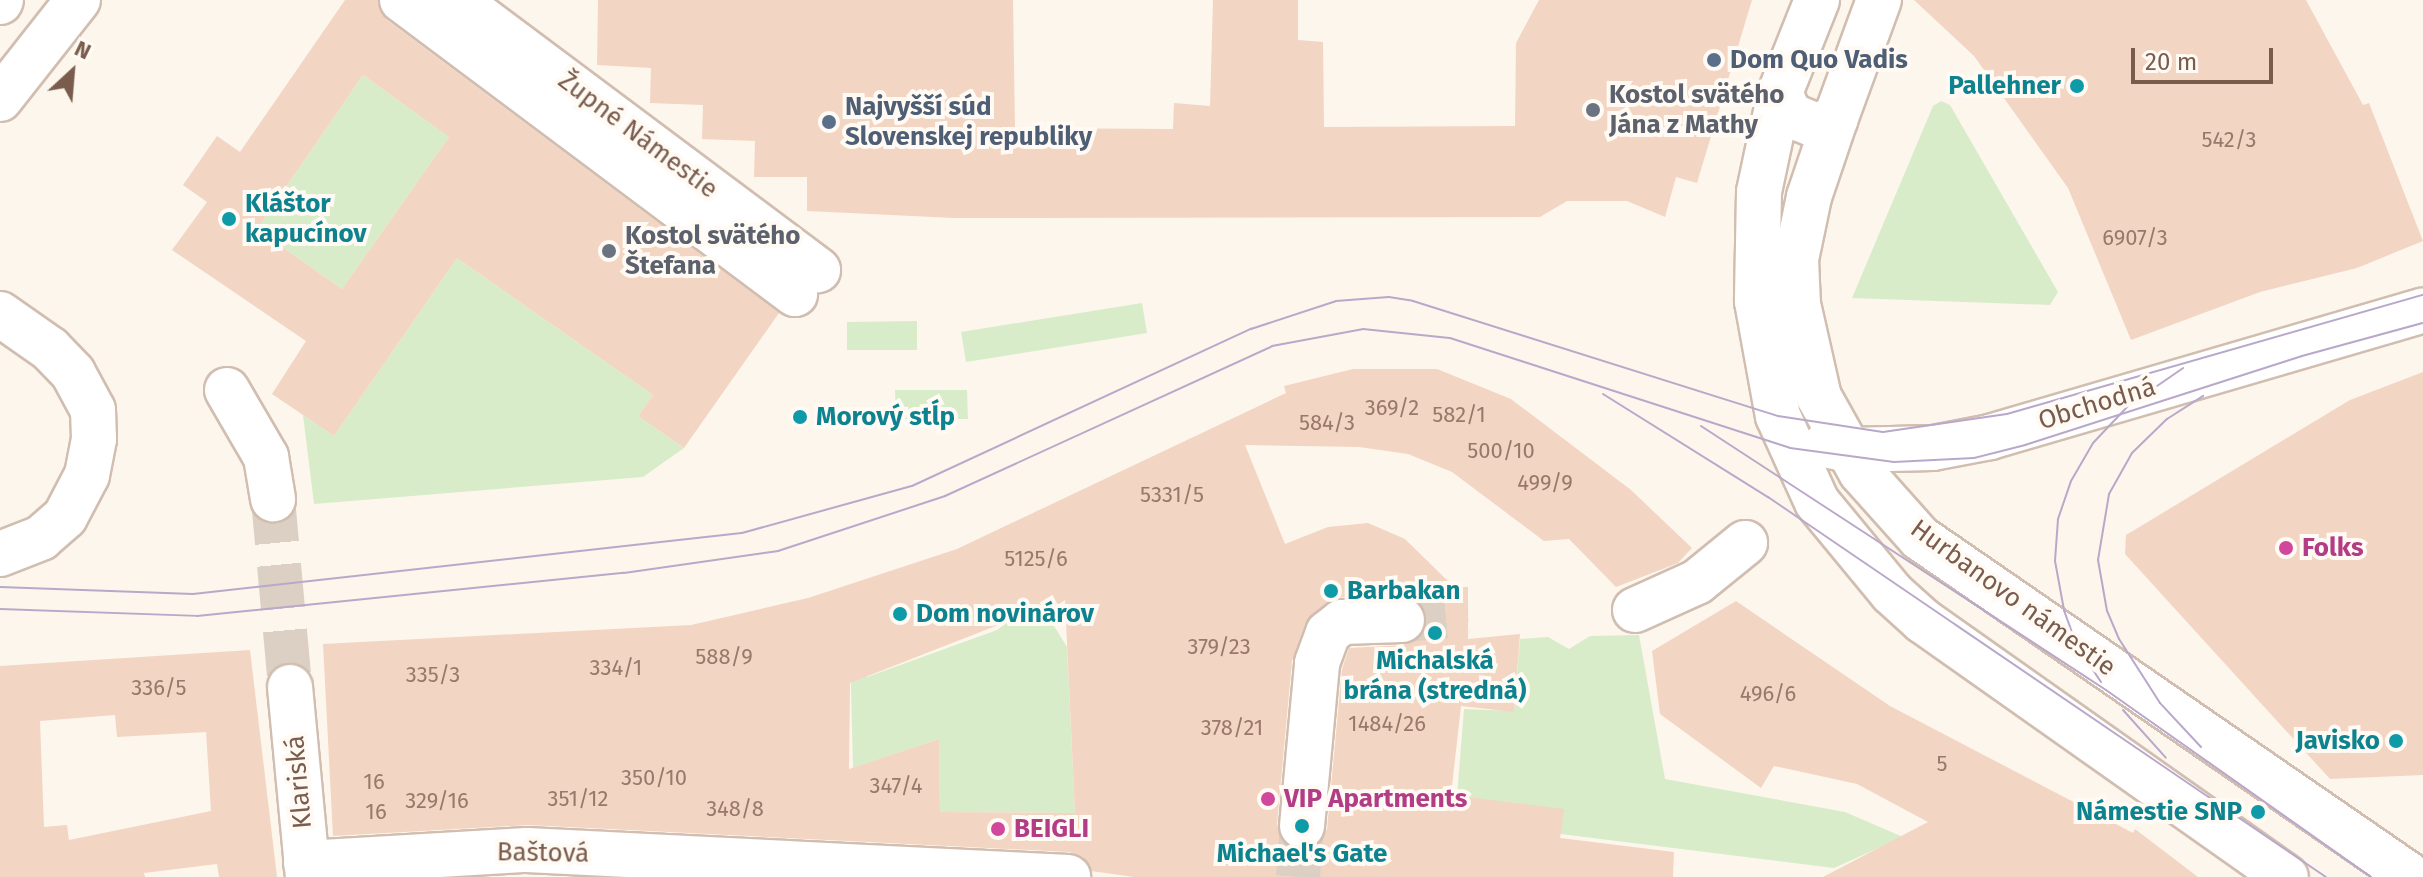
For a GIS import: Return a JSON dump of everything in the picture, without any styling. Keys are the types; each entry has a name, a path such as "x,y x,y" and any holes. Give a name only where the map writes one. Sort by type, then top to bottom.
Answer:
{"street":[{"path":"0,99 78,0"},
{"name":"Župné Námestie","path":"402,0 806,282 457,0"},
{"path":"1817,0 1780,93 1759,192 1755,250 1776,433 1817,502 1906,607 2286,877"},
{"name":"Hurbanovo námestie","path":"1879,0 1809,197 1796,259 1808,364 1824,409 1860,450 1861,472 1920,538 2412,877"},
{"path":"1780,93 1790,115 1802,122 1835,120"},
{"name":"Obchodná","path":"1776,433 1860,450 1933,448 1990,437 2423,310"},
{"path":"0,314 50,349 73,373 93,410 94,439 87,475 65,517 41,538 0,554"},
{"path":"227,390 266,457 273,499"},
{"path":"1635,610 1697,582 1745,543"},
{"path":"1302,826 1317,663 1328,633 1342,622 1402,620"},
{"name":"Klariská","path":"290,687 307,870"},
{"name":"Baštová","path":"307,870 527,850 1068,877"}],"green space":[{"path":"363,75 449,137 342,289 257,229"},
{"path":"1941,101 1950,105 2058,292 2050,305 1852,298 1933,106"},
{"path":"457,258 653,395 638,416 684,448 643,477 314,504 303,415 334,436"},
{"path":"1142,303 1147,333 966,362 961,332"},
{"path":"917,321 917,350 847,350 847,322"},
{"path":"895,390 967,390 968,419 896,419"},
{"path":"1023,611 1029,625 1046,613 1067,647 1075,813 940,812 939,739 853,768 850,649 867,677 997,630"},
{"path":"1639,635 1665,779 1845,812 1903,837 1834,868 1455,821 1464,709 1514,711 1520,639 1548,637 1569,649 1590,636"}],"building":[{"path":"345,0 378,0 387,20 779,313 684,448 638,416 653,395 457,258 334,436 272,394 306,341 172,250 207,202 183,185 217,136 240,152","holes":["363,75 449,137 342,289 257,229"]},
{"path":"598,0 1013,0 1015,128 1173,129 1174,103 1210,106 1213,0 1298,0 1298,40 1323,42 1324,127 1515,126 1516,43 1539,0 1752,0 1697,183 1676,177 1665,217 1627,201 1567,201 1540,217 954,218 807,211 807,177 754,177 755,141 702,139 703,105 650,103 651,68 597,65"},
{"path":"1914,0 2306,0 2363,105 2369,103 2423,241 2357,268 2260,292 2131,340 2068,188 1974,56"},
{"path":"1353,369 1437,369 1511,399 1631,490 1692,548 1678,563 1616,587 1569,539 1544,541 1452,472 1408,454 1359,447 1245,445 1285,544 1328,527 1368,523 1405,539 1454,587 1468,587 1468,639 1520,634 1514,712 1461,706 1451,795 1564,809 1560,838 1674,852 1673,877 1134,877 1091,871 1082,856 1069,852 528,825 333,836 323,644 691,625 808,598 957,549 1286,393 1284,386","holes":["1402,595 1423,606 1424,631 1404,645 1349,648 1342,669 1327,829 1312,849 1288,847 1277,824 1292,661 1305,624 1327,602 1340,597","1065,600 1075,813 940,812 939,739 849,769 850,683 1024,615 1029,625"]},
{"path":"2423,372 2423,775 2330,779 2125,554 2126,535 2350,400"},
{"path":"1736,601 1890,706 2133,833 2135,829 2198,877 1823,877 1928,822 1857,784 1774,766 1761,788 1660,714 1652,651"},
{"path":"250,650 277,877 219,877 217,864 144,873 145,877 0,877 0,666","holes":["115,715 117,737 206,732 211,811 69,840 67,825 44,827 40,721"]}],"tunnel":[{"path":"273,499 290,687"},
{"path":"1402,620 1468,614"},
{"path":"1298,877 1302,826"}],"tram line":[{"path":"0,587 193,594 742,533 912,486 1251,329 1336,301 1389,297 1413,301 1778,416 1883,432 2007,414 2423,295"},
{"path":"0,609 197,616 624,573 778,551 945,496 1272,346 1363,329 1450,338 1790,448 1894,462 1974,458 2025,445 2302,356 2423,323"},
{"path":"2101,682 2077,646 2064,610 2055,561 2058,519 2071,481 2093,443 2128,406 2183,368"},
{"path":"1603,394 1768,497 2326,877"},
{"path":"2201,747 2160,703 2119,639 2107,611 2098,560 2109,494 2132,453 2167,419 2203,396"},
{"path":"1701,426 2106,690 2371,877"},
{"path":"2123,710 2166,758"}],"place":[{"name":"Dom Quo Vadis","path":"1714,60"},
{"name":"Pallehner","path":"2077,86"},
{"name":"Kostol svätého Jána z Mathy","path":"1593,110"},
{"name":"Najvyšší súd Slovenskej republiky","path":"829,122"},
{"name":"Kláštor kapucínov","path":"229,219"},
{"name":"Kostol svätého Štefana","path":"609,251"},
{"name":"Morový stĺp","path":"800,417"},
{"name":"Folks","path":"2286,548"},
{"name":"Barbakan","path":"1331,591"},
{"name":"Dom novinárov","path":"900,614"},
{"name":"Michalská brána (stredná)","path":"1435,633"},
{"name":"Javisko","path":"2396,741"},
{"name":"VIP Apartments","path":"1268,799"},
{"name":"Námestie SNP","path":"2258,812"},
{"name":"Michael's Gate","path":"1302,826"},
{"name":"BEIGLI","path":"998,829"}]}
